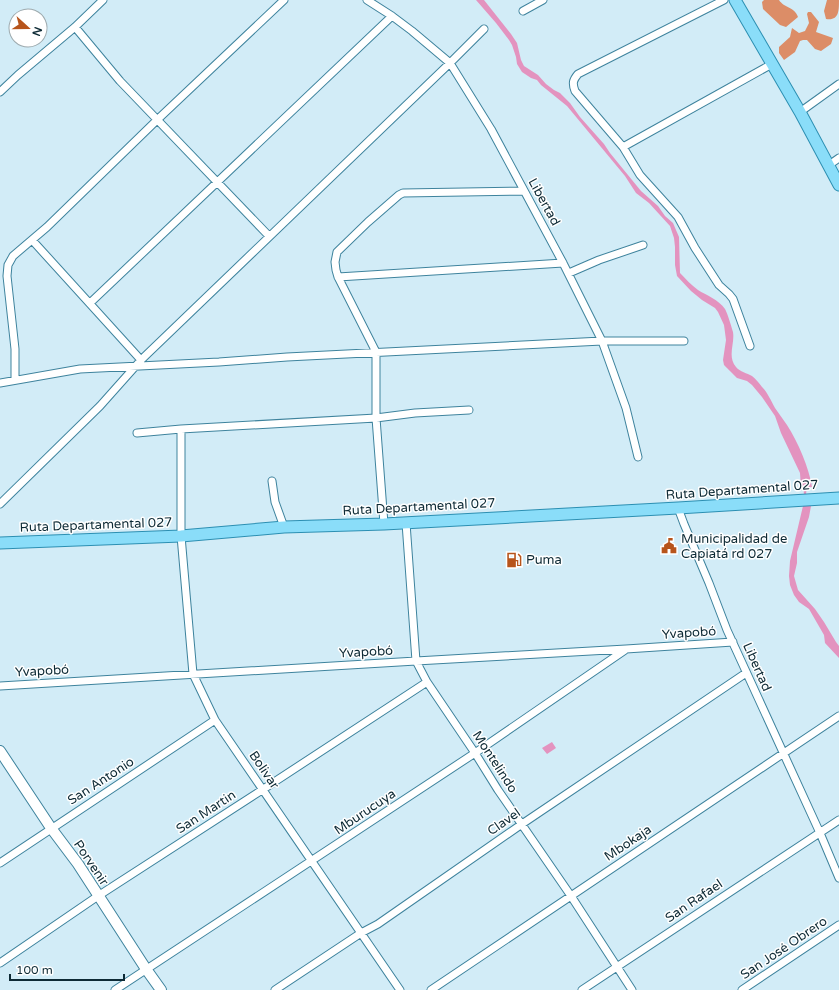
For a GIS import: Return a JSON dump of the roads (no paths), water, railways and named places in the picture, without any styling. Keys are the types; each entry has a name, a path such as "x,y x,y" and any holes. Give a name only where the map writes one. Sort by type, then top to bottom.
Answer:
{"main road":[{"path":"735,0 800,112 839,185"},
{"name":"Ruta Departamental 027","path":"0,543 181,536 284,527 406,523 839,498"}],"street":[{"path":"0,92 75,27 103,0"},
{"path":"16,379 15,349 7,276 8,265 13,256 47,227 284,0"},
{"name":"Libertad","path":"367,0 392,16 450,62 490,129 569,273 602,341 626,408 638,457"},
{"path":"523,11 543,0"},
{"path":"724,0 578,74 573,85 575,91 623,147 640,175 678,217 695,248 719,285 733,299 750,346"},
{"path":"90,303 392,16"},
{"path":"75,27 120,81 269,236"},
{"path":"0,504 100,406 141,360 484,29"},
{"path":"623,147 772,64"},
{"path":"800,112 839,84"},
{"path":"829,165 839,158"},
{"path":"384,524 376,418 376,352 338,277 335,262 337,252 399,195 411,193 524,191"},
{"path":"32,240 141,360"},
{"path":"569,273 599,260 643,245"},
{"path":"338,277 563,263"},
{"path":"0,383 80,369 602,341 684,341"},
{"path":"137,433 181,429 376,418 415,413 469,410"},
{"name":"Bolivar","path":"181,429 181,536 193,674 215,720 400,990"},
{"path":"272,481 275,502 284,527"},
{"name":"Libertad","path":"678,508 732,642 784,753 839,878"},
{"name":"Montelindo","path":"406,523 416,660 426,682 571,896 632,990"},
{"name":"Yvapobó","path":"0,686 732,642"},
{"name":"Mburucuya","path":"115,990 475,753 626,649"},
{"name":"Clavel","path":"275,990 361,933 378,924 522,824 746,673"},
{"name":"San Martin","path":"0,963 98,896 426,682"},
{"name":"Mbokaja","path":"431,990 839,716"},
{"name":"San Antonio","path":"0,863 215,720"},
{"name":"Porvenir","path":"1,753 51,828 78,864 146,970 161,990"},
{"name":"San Rafael","path":"582,990 839,820"},
{"name":"San José Obrero","path":"742,990 839,925"}],"waterway":[{"path":"805,484 805,493"}],"place":[{"name":"Municipalidad de Capiatá rd 027","path":"669,546"},
{"name":"Puma","path":"514,560"}]}
